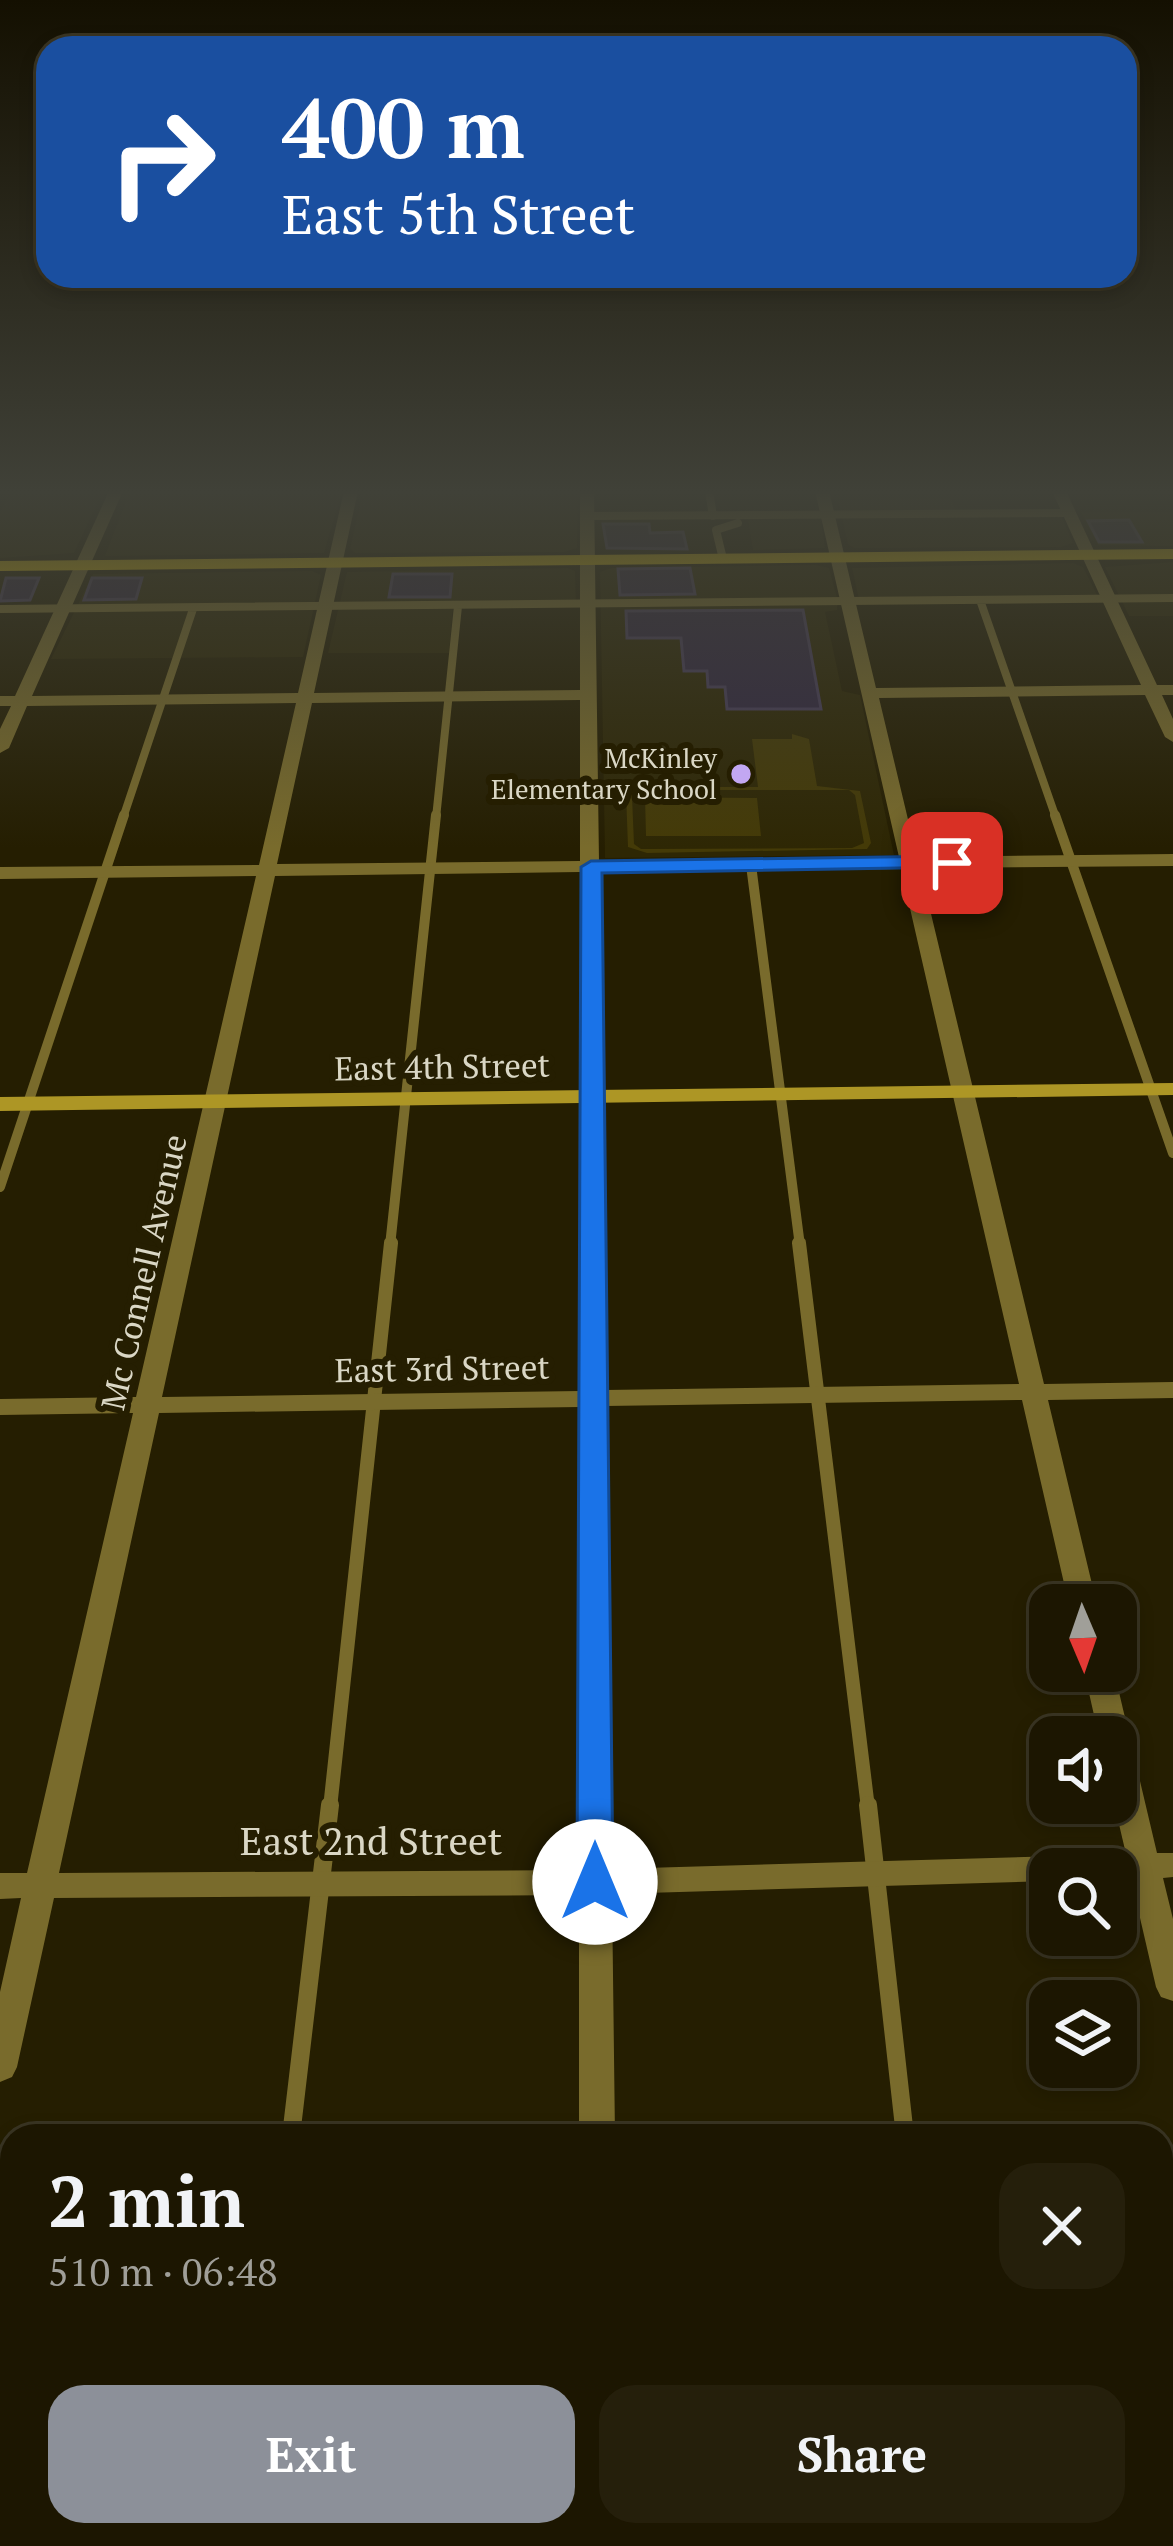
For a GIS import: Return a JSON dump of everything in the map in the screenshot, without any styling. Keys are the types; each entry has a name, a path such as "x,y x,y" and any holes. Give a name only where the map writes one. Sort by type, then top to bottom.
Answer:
{"street":[{"path":"0,748 62,610"},
{"name":"Mc Connell Avenue","path":"0,2067 324,610"},
{"path":"587,610 597,2124"},
{"path":"850,610 1078,1584"},
{"path":"1111,610 1173,737"},
{"path":"871,693 1173,690"},
{"path":"0,701 587,695"},
{"path":"0,873 1173,860"},
{"name":"East 4th Street","path":"0,1104 1162,1089"},
{"name":"East 3rd Street","path":"0,1407 1173,1390"},
{"path":"1137,1806 1158,1866 1173,1987"},
{"name":"East 2nd Street","path":"0,1886 595,1882 1158,1866"}],"lane":[{"path":"0,1187 192,610"},
{"path":"292,2124 458,610"},
{"path":"983,610 1070,862 1162,1089 1173,1153"},
{"path":"751,865 845,1602 904,2124"}],"shaded area":[{"path":"75,610 313,610 303,657 51,659"},
{"path":"338,610 453,610 449,653 328,653"},
{"name":"McKinley Elementary School","path":"601,610 837,610 825,612 842,691 860,695 894,855 605,858"},
{"path":"1126,610 1173,610 1173,616 1129,616"},
{"path":"792,734 809,739 817,786 860,791 871,843 867,849 647,853 628,847 626,793 645,787 758,787 752,739 792,739","holes":["647,790 849,790 855,795 864,843 852,848 641,849 634,844 632,796"]},
{"path":"645,797 757,798 761,836 646,836"}],"building":[{"path":"803,610 821,709 727,709 725,687 708,687 707,671 684,671 681,638 627,638 626,611"}],"place":[{"name":"McKinley Elementary School","path":"741,774"}],"route":[{"path":"595,1882 591,867 952,863"}]}
